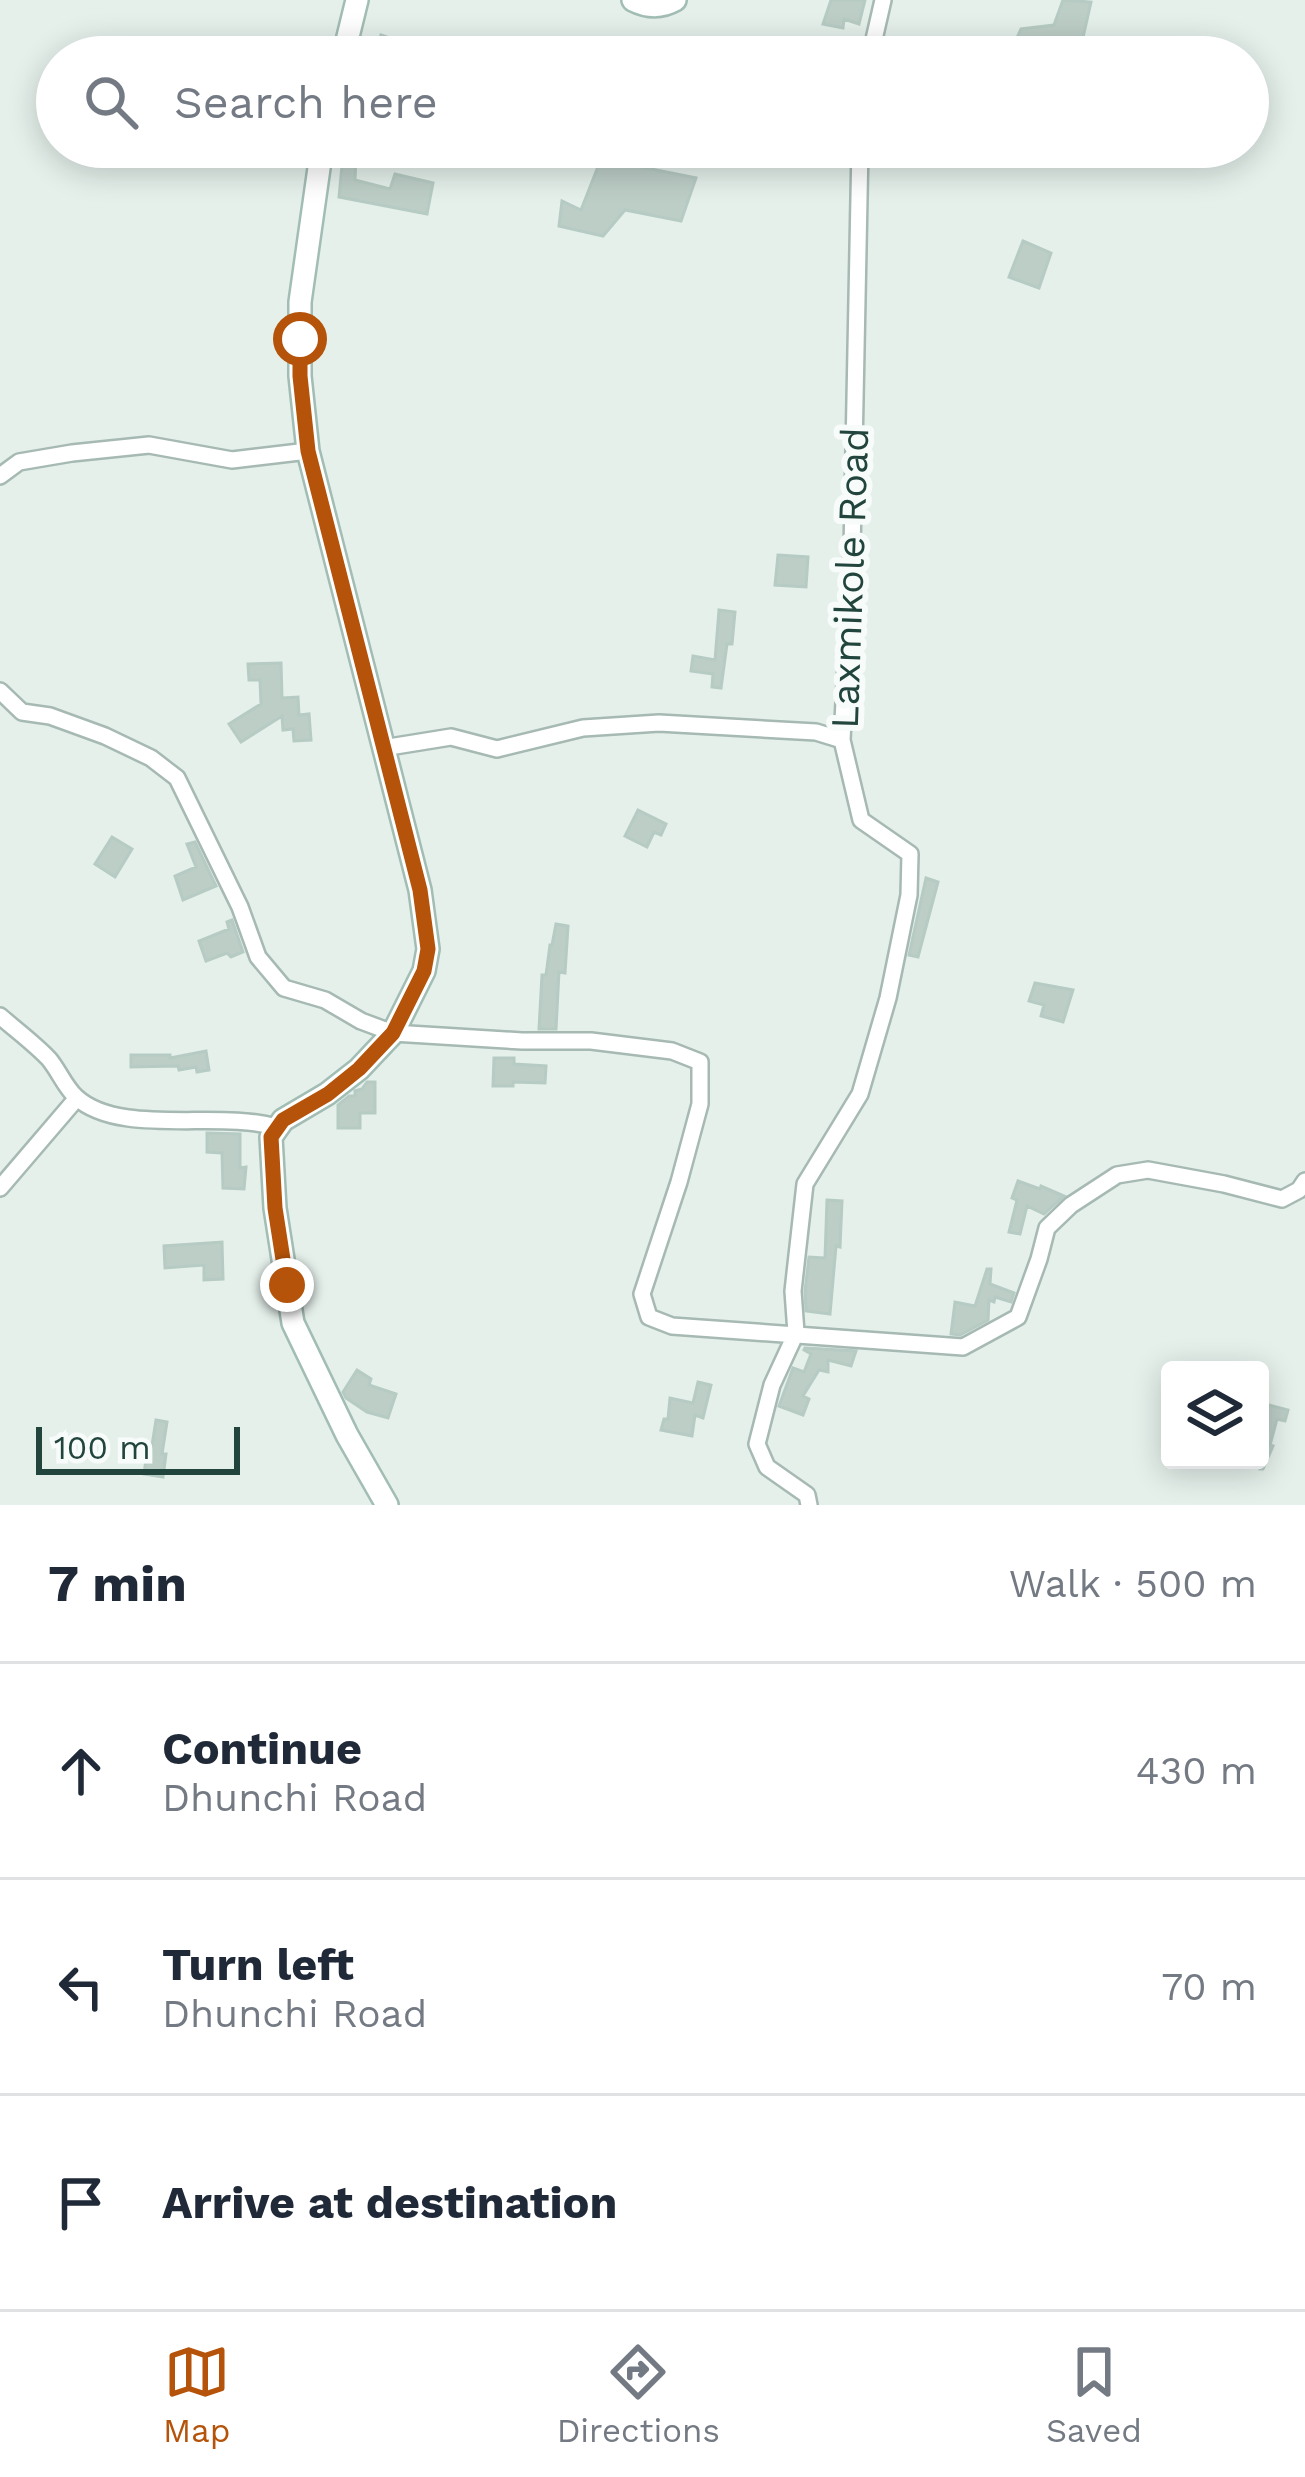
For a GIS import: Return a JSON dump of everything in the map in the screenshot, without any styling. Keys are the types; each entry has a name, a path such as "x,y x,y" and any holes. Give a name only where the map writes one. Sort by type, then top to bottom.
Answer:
{"street":[{"path":"348,36 356,0"},
{"path":"633,0 653,6 675,0"},
{"path":"875,36 883,0"},
{"path":"319,168 300,302 300,376 308,451 420,890 428,949 424,971 393,1033 328,1094 275,1127 271,1150 293,1323 346,1435 387,1505"},
{"name":"Laxmikole Road","path":"809,1505 807,1495 767,1467 757,1444 772,1385 796,1333 794,1291 805,1184 860,1094 888,998 909,895 910,854 861,820 842,740 852,551 860,168"},
{"path":"0,476 20,462 149,445 232,460 308,451"},
{"path":"0,691 22,712 50,716 105,736 151,758 177,778 259,957 284,988 325,1000 361,1022 393,1033 591,1041 672,1051 700,1062 700,1104 642,1294 649,1317 672,1325 962,1347 1018,1317 1047,1228 1071,1205 1117,1175 1148,1170 1282,1199 1305,1181"},
{"path":"383,748 451,737 497,749 583,728 659,723 816,732 842,740"},
{"path":"0,1016 49,1059 77,1098 105,1112 157,1121 253,1120 275,1127"},
{"path":"0,1188 77,1098"}],"building":[{"path":"831,0 865,0 859,24 844,19 843,28 823,24"},
{"path":"1063,0 1091,2 1083,36 1018,36 1021,29 1054,25"},
{"path":"342,168 356,168 355,180 390,189 395,174 433,183 427,214 339,197"},
{"path":"597,168 646,168 696,178 681,221 625,210 603,236 559,226 562,201 581,210"},
{"path":"1023,241 1051,253 1039,288 1009,277"},
{"path":"778,555 808,557 806,587 775,585"},
{"path":"719,610 735,612 721,688 712,687 713,674 691,671 693,656 715,660"},
{"path":"281,663 282,698 298,697 299,715 309,714 311,740 294,741 293,729 283,730 282,716 241,742 229,724 261,704 260,680 249,680 248,664"},
{"path":"638,810 666,824 661,835 654,832 647,847 625,836"},
{"path":"112,837 132,849 115,877 95,864"},
{"path":"195,842 216,886 183,900 175,876 196,867 187,844"},
{"path":"926,878 938,882 918,957 909,955"},
{"path":"232,920 243,952 206,961 199,941 229,929 227,922"},
{"path":"556,924 568,926 565,973 559,972 556,1029 539,1029 542,975 546,975"},
{"path":"1035,983 1073,990 1063,1022 1041,1016 1044,1005 1029,1001"},
{"path":"206,1051 209,1070 131,1067 131,1055 170,1058"},
{"path":"494,1058 546,1066 545,1083 493,1086"},
{"path":"367,1082 375,1082 375,1113 360,1113 360,1128 338,1128 338,1105"},
{"path":"207,1133 240,1134 244,1189 223,1188 222,1153 207,1152"},
{"path":"1018,1181 1064,1196 1044,1214 1027,1206 1020,1234 1009,1232"},
{"path":"827,1200 842,1201 830,1314 806,1311 805,1291 809,1257 825,1258"},
{"path":"222,1242 223,1279 204,1280 204,1265 165,1268 164,1246"},
{"path":"987,1269 991,1269 990,1284 1014,1293 1011,1302 989,1300 988,1320 960,1335 951,1334 955,1302 975,1306"},
{"path":"805,1348 856,1351 851,1366 828,1360 828,1372 819,1370 803,1396 809,1399 803,1415 779,1406 793,1368 804,1372 811,1354"},
{"path":"357,1370 371,1379 369,1385 396,1394 388,1418 367,1412 346,1398 343,1392"},
{"path":"698,1382 711,1385 703,1418 695,1415 692,1436 661,1430 668,1419 670,1398 693,1403"},
{"path":"1269,1405 1288,1410 1285,1421 1277,1419 1269,1455"},
{"path":"156,1420 167,1422 163,1477 144,1474"}],"route":[{"path":"287,1285 275,1208 271,1137 275,1127 328,1094 393,1033 412,1000 428,949 420,890 308,451 300,339"}]}
